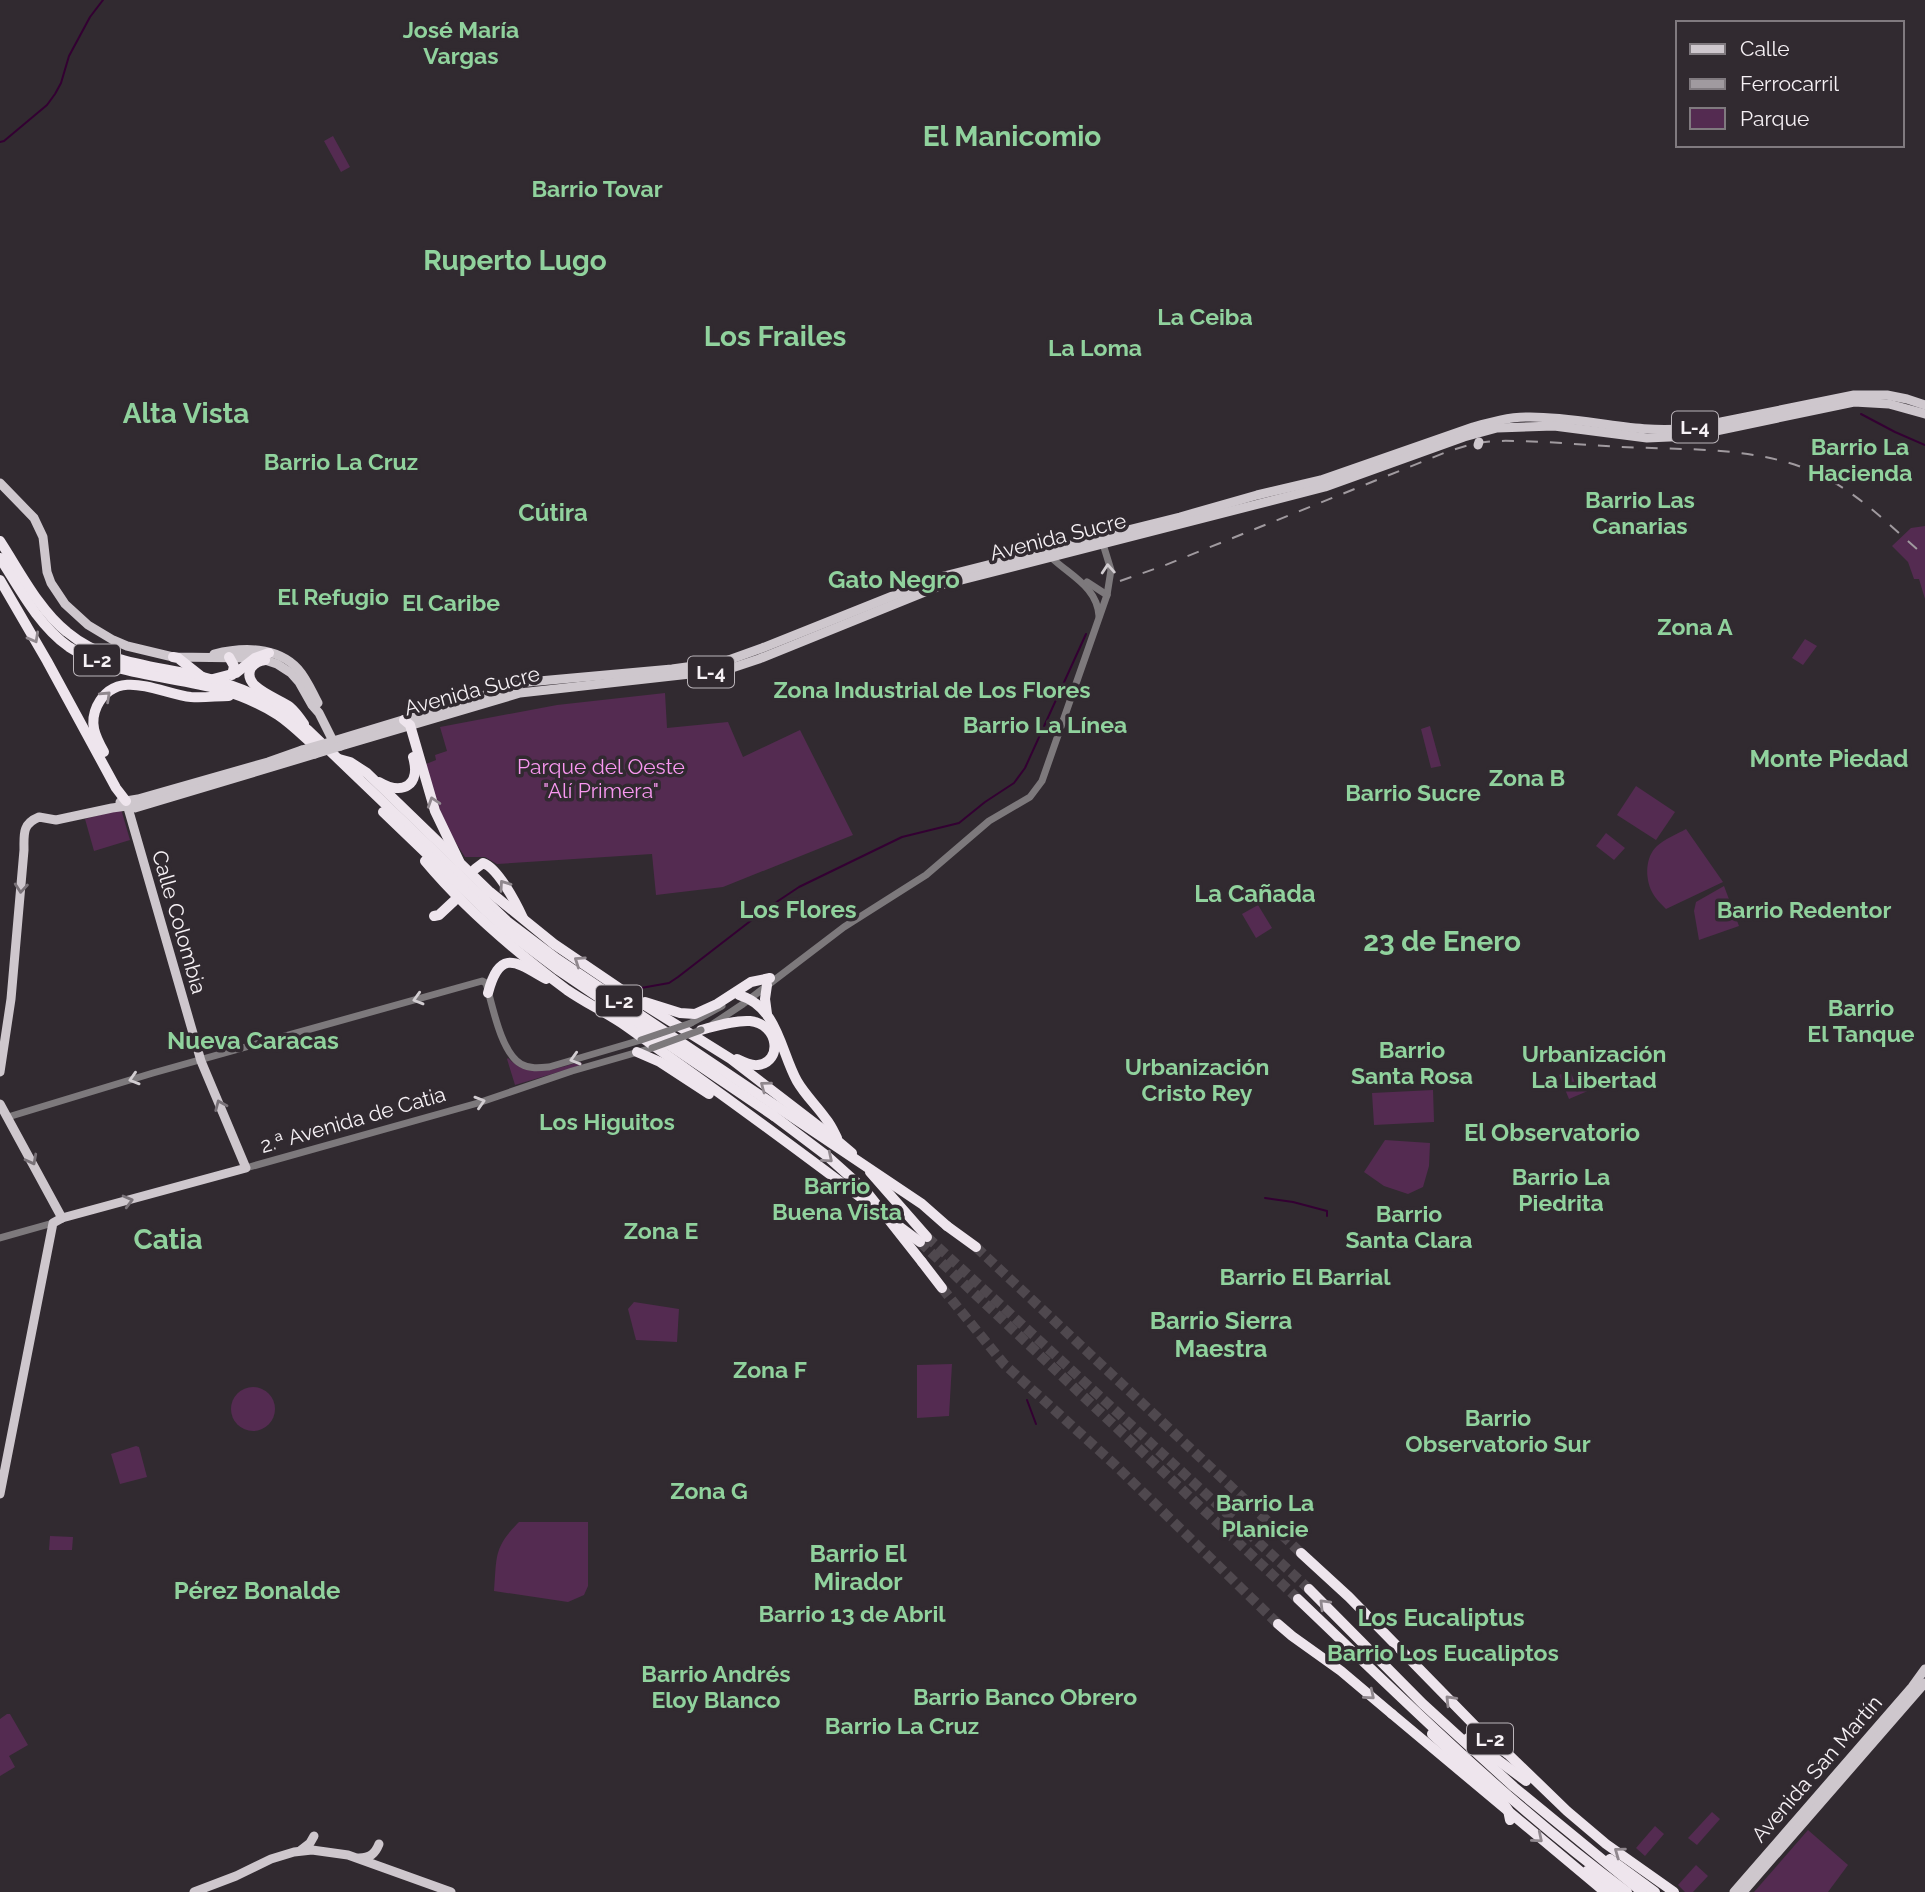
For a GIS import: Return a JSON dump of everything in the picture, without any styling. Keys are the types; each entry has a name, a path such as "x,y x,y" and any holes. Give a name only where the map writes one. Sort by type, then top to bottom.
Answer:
{"highway":[{"name":"L-2","path":"0,541 50,615 77,640 113,658 206,678 262,699 308,730 409,838 508,932 587,989 922,1204 976,1247"},
{"name":"L-2","path":"0,558 47,626 78,652 110,665 237,695 278,716 336,762 508,922 732,1077 775,1111 866,1191 942,1288"},
{"path":"0,579 126,804"},
{"path":"173,657 206,678 232,675 263,657"},
{"path":"229,657 234,666 232,675"},
{"path":"263,657 252,667 250,676 253,684 295,711 308,730"},
{"path":"126,804 121,784 93,726 94,711 104,696 115,688 136,684 193,697 237,695"},
{"path":"367,773 394,789 402,789 410,784 415,766 406,724"},
{"path":"406,724 435,810 467,867 483,863 491,867 525,922"},
{"name":"L-2","path":"336,762 350,762 367,773 525,922 554,944 635,999 689,1027 714,1049 839,1142 867,1169 924,1240 615,1020 568,990 494,932 435,872 413,847 409,838"},
{"name":"L-2","path":"439,856 467,867"},
{"path":"434,916 439,915 454,901"},
{"path":"488,993 496,971 508,962 568,990"},
{"path":"635,999 692,1015 717,1004 751,982 769,981 765,999 767,1015"},
{"name":"L-2","path":"587,989 615,1020"},
{"path":"739,995 751,998 767,1015 798,1082 826,1119 839,1142"},
{"path":"701,1030 749,1021 767,1028 775,1039 773,1054 761,1065 749,1064 714,1049"},
{"name":"L-2","path":"689,1027 732,1077"},
{"path":"637,1052 660,1062 758,1122"},
{"name":"L-2","path":"1301,1553 1349,1597 1482,1733 1508,1754 1567,1811 1606,1844 1674,1892"},
{"name":"L-2","path":"1309,1589 1423,1703 1514,1787 1642,1888 1656,1892"},
{"name":"L-2","path":"1298,1599 1482,1772 1578,1856 1627,1892"},
{"name":"L-2","path":"1278,1624 1341,1671 1605,1892"},
{"path":"1388,1684 1420,1723 1497,1794 1508,1810 1510,1820"},
{"path":"1423,1703 1526,1782"},
{"name":"L-2","path":"1578,1856 1584,1869 1614,1892"}],"main road":[{"name":"Avenida Sucre","path":"126,804 302,750 520,692 726,670 928,590 1052,552 1321,480 1497,421 1526,417 1547,418 1666,431 1854,395 1892,396 1925,405"},
{"name":"Avenida Sucre","path":"1052,552 1103,544 1325,487 1488,430 1555,426 1636,437 1675,438 1827,406 1862,402 1889,404 1925,414"},
{"path":"1478,443 1488,430"},
{"path":"0,483 30,513 39,527 51,583 73,612 88,625 128,646 173,657 205,656 239,650 263,657"},
{"path":"205,656 286,659 300,671 318,703 319,713 335,743"},
{"name":"Avenida Sucre","path":"0,1072 11,999 24,831 29,822 39,817 108,803 126,804 135,808 316,754 335,743"},
{"name":"Calle Colombia","path":"126,804 201,1060 246,1168"},
{"path":"0,1104 57,1221 0,1494"},
{"name":"2.ª Avenida de Catia","path":"57,1221 246,1168"},
{"name":"Avenida San Martín","path":"1743,1892 1913,1691 1925,1669"},
{"path":"1913,1691 1925,1677"},
{"name":"Avenida San Martín","path":"1734,1892 1906,1692 1925,1683"},
{"path":"185,1892 195,1892 236,1876 271,1858 306,1847 314,1836"},
{"path":"260,1865 313,1856 366,1858 374,1854 379,1844"},
{"path":"294,1852 325,1851 451,1892"},
{"path":"352,1858 434,1892"}],"street":[{"path":"8,1117 154,1073 484,981 508,1051 518,1063 529,1067 549,1067 689,1027 739,995 784,972 844,927 926,875 989,821 1028,799 1036,791 1045,773 1106,597 1111,570 1103,544"},
{"path":"1052,552 1065,570 1106,597"},
{"path":"1079,580 1098,600 1106,597"},
{"path":"1094,596 1100,617"},
{"name":"2.ª Avenida de Catia","path":"246,1168 478,1103 572,1071 652,1048 701,1030 751,998 769,981"},
{"path":"0,1238 57,1221"}],"green space":[{"path":"333,136 350,167 341,172 324,141"},
{"path":"1925,526 1925,599 1919,579 1914,579 1908,562 1892,546 1911,528"},
{"path":"1805,639 1817,646 1803,665 1792,658"},
{"name":"Parque del Oeste \"Alí Primera\"","path":"665,693 667,728 728,722 743,757 800,730 853,835 723,887 656,895 652,854 497,864 485,857 465,857 441,812 426,764 436,760 435,755 447,751 440,727 557,705"},
{"path":"1430,726 1441,766 1431,768 1421,729"},
{"path":"1636,786 1675,812 1656,840 1617,815"},
{"path":"121,809 130,840 94,851 85,819"},
{"path":"1686,829 1723,882 1666,909 1650,886 1648,862 1657,846"},
{"path":"1606,833 1625,848 1614,860 1596,846"},
{"path":"1724,886 1739,926 1699,940 1694,911 1696,902"},
{"path":"1258,905 1272,928 1256,938 1242,914"},
{"path":"508,1058 525,1069 534,1071 581,1062 582,1065 515,1085"},
{"path":"1570,1070 1575,1083 1585,1079 1590,1090 1569,1099 1559,1075"},
{"path":"1433,1090 1434,1122 1374,1125 1372,1093"},
{"path":"1385,1140 1430,1143 1429,1166 1423,1187 1408,1194 1384,1186 1364,1172"},
{"path":"634,1302 679,1309 677,1342 636,1340 628,1309"},
{"path":"952,1364 949,1416 917,1418 917,1365"},
{"path":"253,1387 262,1388 269,1393 274,1400 274,1418 269,1425 262,1430 253,1431 244,1430 237,1425 232,1418 231,1409 232,1400 237,1393 244,1388"},
{"path":"139,1447 147,1477 120,1484 111,1454"},
{"path":"519,1522 588,1522 588,1586 584,1595 568,1602 494,1591 500,1546"},
{"path":"50,1536 73,1537 72,1550 49,1550"},
{"path":"10,1714 28,1745 9,1756 15,1767 0,1776 0,1719"},
{"path":"1712,1812 1720,1819 1697,1845 1688,1838"},
{"path":"1655,1826 1664,1834 1645,1856 1636,1848"},
{"path":"1808,1830 1848,1865 1828,1892 1754,1892"},
{"path":"1696,1865 1708,1876 1693,1892 1685,1892 1678,1885"}],"waterway":[{"path":"0,142 47,105 55,94 69,56 90,17 103,0"},
{"path":"1861,414 1925,445"},
{"path":"641,988 669,983 799,887 902,837 959,823 1014,783 1025,768 1086,634"},
{"path":"1265,1198 1327,1211 1327,1216"},
{"path":"1027,1400 1036,1424"}],"tunnel":[{"path":"927,1237 1309,1589"},
{"path":"920,1242 1298,1599"},
{"path":"976,1247 1301,1553"},
{"path":"942,1288 1004,1364 1114,1464 1278,1624"}],"railway":[{"path":"1120,581 1449,451 1494,441 1723,451 1774,459 1835,483 1875,512 1925,556"}],"district":[{"name":"José María Vargas","path":"461,43"},
{"name":"El Manicomio","path":"1012,136"},
{"name":"Barrio Tovar","path":"597,189"},
{"name":"Ruperto Lugo","path":"515,260"},
{"name":"La Ceiba","path":"1205,317"},
{"name":"Los Frailes","path":"775,336"},
{"name":"La Loma","path":"1095,348"},
{"name":"Alta Vista","path":"186,413"},
{"name":"Barrio La Hacienda","path":"1860,460"},
{"name":"Barrio La Cruz","path":"341,462"},
{"name":"Cútira","path":"553,513"},
{"name":"Barrio Las Canarias","path":"1640,513"},
{"name":"Gato Negro","path":"894,580"},
{"name":"El Refugio","path":"333,597"},
{"name":"El Caribe","path":"451,603"},
{"name":"Zona A","path":"1695,627"},
{"name":"Zona Industrial de Los Flores","path":"932,690"},
{"name":"Barrio La Línea","path":"1045,725"},
{"name":"Monte Piedad","path":"1829,759"},
{"name":"Zona B","path":"1527,778"},
{"name":"Barrio Sucre","path":"1413,793"},
{"name":"La Cañada","path":"1255,894"},
{"name":"Los Flores","path":"798,910"},
{"name":"Barrio Redentor","path":"1804,910"},
{"name":"23 de Enero","path":"1442,941"},
{"name":"Barrio El Tanque","path":"1861,1021"},
{"name":"Nueva Caracas","path":"253,1041"},
{"name":"Barrio Santa Rosa","path":"1412,1063"},
{"name":"Urbanización La Libertad","path":"1594,1067"},
{"name":"Urbanización Cristo Rey","path":"1197,1080"},
{"name":"Los Higuitos","path":"607,1122"},
{"name":"El Observatorio","path":"1552,1133"},
{"name":"Barrio La Piedrita","path":"1561,1190"},
{"name":"Barrio Buena Vista","path":"837,1199"},
{"name":"Barrio Santa Clara","path":"1409,1227"},
{"name":"Zona E","path":"661,1231"},
{"name":"Catia","path":"168,1239"},
{"name":"Barrio El Barrial","path":"1305,1277"},
{"name":"Barrio Sierra Maestra","path":"1221,1335"},
{"name":"Zona F","path":"770,1370"},
{"name":"Barrio Observatorio Sur","path":"1498,1431"},
{"name":"Zona G","path":"709,1491"},
{"name":"Barrio La Planicie","path":"1265,1516"},
{"name":"Barrio El Mirador","path":"858,1568"},
{"name":"Pérez Bonalde","path":"257,1591"},
{"name":"Barrio 13 de Abril","path":"852,1614"},
{"name":"Los Eucaliptus","path":"1441,1618"},
{"name":"Barrio Los Eucaliptos","path":"1443,1653"},
{"name":"Barrio Andrés Eloy Blanco","path":"716,1687"},
{"name":"Barrio Banco Obrero","path":"1025,1697"},
{"name":"Barrio La Cruz","path":"902,1726"}]}
